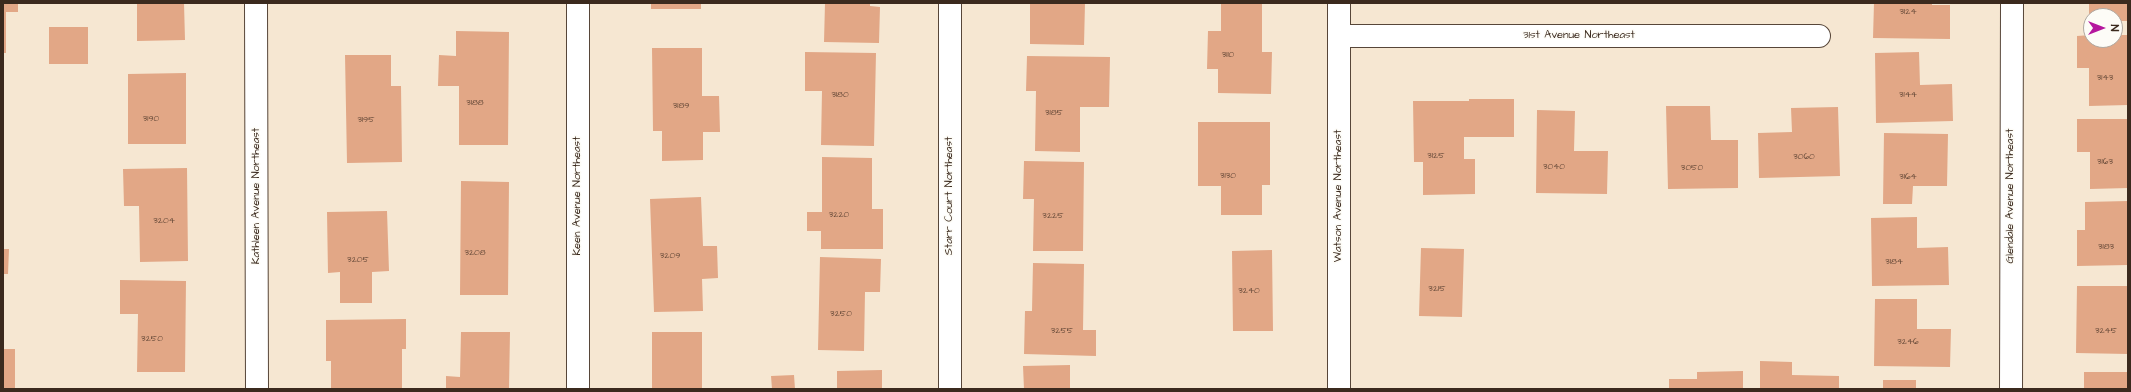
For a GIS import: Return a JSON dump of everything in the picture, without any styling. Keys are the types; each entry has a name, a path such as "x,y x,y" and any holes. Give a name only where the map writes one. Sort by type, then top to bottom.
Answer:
{"street":[{"name":"Kathleen Avenue Northeast","path":"256,3 257,389"},
{"name":"Keen Avenue Northeast","path":"578,3 578,389"},
{"name":"Starr Court Northeast","path":"950,3 950,389"},
{"name":"Watson Avenue Northeast","path":"1339,3 1340,389"},
{"name":"Glendale Avenue Northeast","path":"2011,389 2012,3"},
{"name":"31st Avenue Northeast","path":"1340,36 1819,36"}],"building":[{"path":"3,3 18,3 18,12 6,12 6,53 3,53"},
{"path":"137,3 184,3 185,40 137,41"},
{"path":"651,3 701,3 701,9 651,9"},
{"path":"825,3 870,3 870,6 880,7 879,43 824,42"},
{"path":"1030,3 1085,3 1084,45 1030,44"},
{"path":"1221,3 1262,3 1262,52 1272,52 1271,94 1218,93 1218,69 1207,69 1208,31 1221,31"},
{"path":"1874,3 1932,3 1932,5 1950,5 1950,39 1873,38"},
{"path":"2089,3 2128,3 2128,21 2123,21 2123,8 2089,8"},
{"path":"49,27 88,27 88,64 49,64"},
{"path":"456,31 509,32 508,145 459,145 459,86 438,86 439,55 456,56"},
{"path":"2123,35 2128,35 2128,105 2089,106 2089,68 2077,68 2077,36 2083,36 2083,48 2123,48"},
{"path":"652,48 702,48 702,96 719,96 720,132 703,132 703,160 662,161 662,131 653,131"},
{"path":"805,52 876,53 874,146 821,145 822,91 805,91"},
{"path":"1919,52 1920,85 1952,84 1953,121 1876,123 1875,53"},
{"path":"345,55 391,55 391,86 401,86 402,162 347,163"},
{"path":"1027,56 1110,57 1109,107 1080,107 1080,152 1035,151 1036,91 1026,91"},
{"path":"186,73 186,144 128,144 128,74"},
{"path":"1469,99 1514,99 1514,137 1464,137 1464,159 1475,159 1475,194 1423,195 1423,162 1414,162 1413,101 1469,101"},
{"path":"1666,106 1710,106 1711,140 1738,140 1738,188 1668,189"},
{"path":"1838,107 1840,176 1759,178 1758,133 1792,132 1791,108"},
{"path":"1537,110 1575,111 1574,151 1608,151 1607,194 1536,193"},
{"path":"2077,119 2128,119 2128,188 2090,189 2090,152 2077,152"},
{"path":"1198,122 1270,122 1270,185 1262,185 1262,215 1221,215 1221,186 1198,186"},
{"path":"1884,133 1948,134 1947,186 1913,186 1912,204 1883,204"},
{"path":"822,157 872,158 872,209 883,209 883,249 821,249 821,231 807,231 807,212 822,212"},
{"path":"1024,161 1084,162 1083,251 1033,251 1034,199 1023,199"},
{"path":"187,168 188,261 140,262 139,206 124,206 123,169"},
{"path":"461,181 509,182 508,295 460,295"},
{"path":"701,197 703,246 717,246 718,278 702,279 703,311 654,312 650,199"},
{"path":"2128,201 2128,265 2077,266 2077,230 2085,230 2085,202"},
{"path":"387,211 389,271 372,272 372,303 340,303 340,272 328,273 327,212"},
{"path":"1917,217 1917,248 1948,247 1949,285 1872,286 1871,218"},
{"path":"1421,248 1464,249 1462,317 1419,316"},
{"path":"3,249 9,249 8,274 3,274"},
{"path":"1272,250 1273,331 1233,331 1232,251"},
{"path":"820,257 881,259 880,292 865,292 864,351 818,350"},
{"path":"1033,263 1084,264 1083,330 1096,330 1096,356 1024,354 1025,311 1032,311"},
{"path":"120,280 186,281 185,372 137,372 138,314 120,314"},
{"path":"2077,286 2128,286 2128,354 2076,353"},
{"path":"1875,299 1917,299 1917,329 1951,329 1950,367 1874,366"},
{"path":"406,319 406,349 402,349 402,389 331,389 331,361 326,361 326,320"},
{"path":"461,332 510,332 509,389 446,389 446,376 460,377"},
{"path":"652,332 702,332 702,389 652,389"},
{"path":"3,349 15,349 15,389 3,389"},
{"path":"1760,361 1792,362 1792,375 1839,376 1839,389 1760,389"},
{"path":"1070,365 1070,389 1024,389 1023,366"},
{"path":"882,370 882,389 837,389 837,371"},
{"path":"1743,371 1743,389 1669,389 1669,379 1697,379 1697,372"},
{"path":"2084,372 2128,372 2128,389 2084,389"},
{"path":"794,375 795,389 772,389 771,376"},
{"path":"1883,380 1916,380 1916,389 1883,389"}]}
